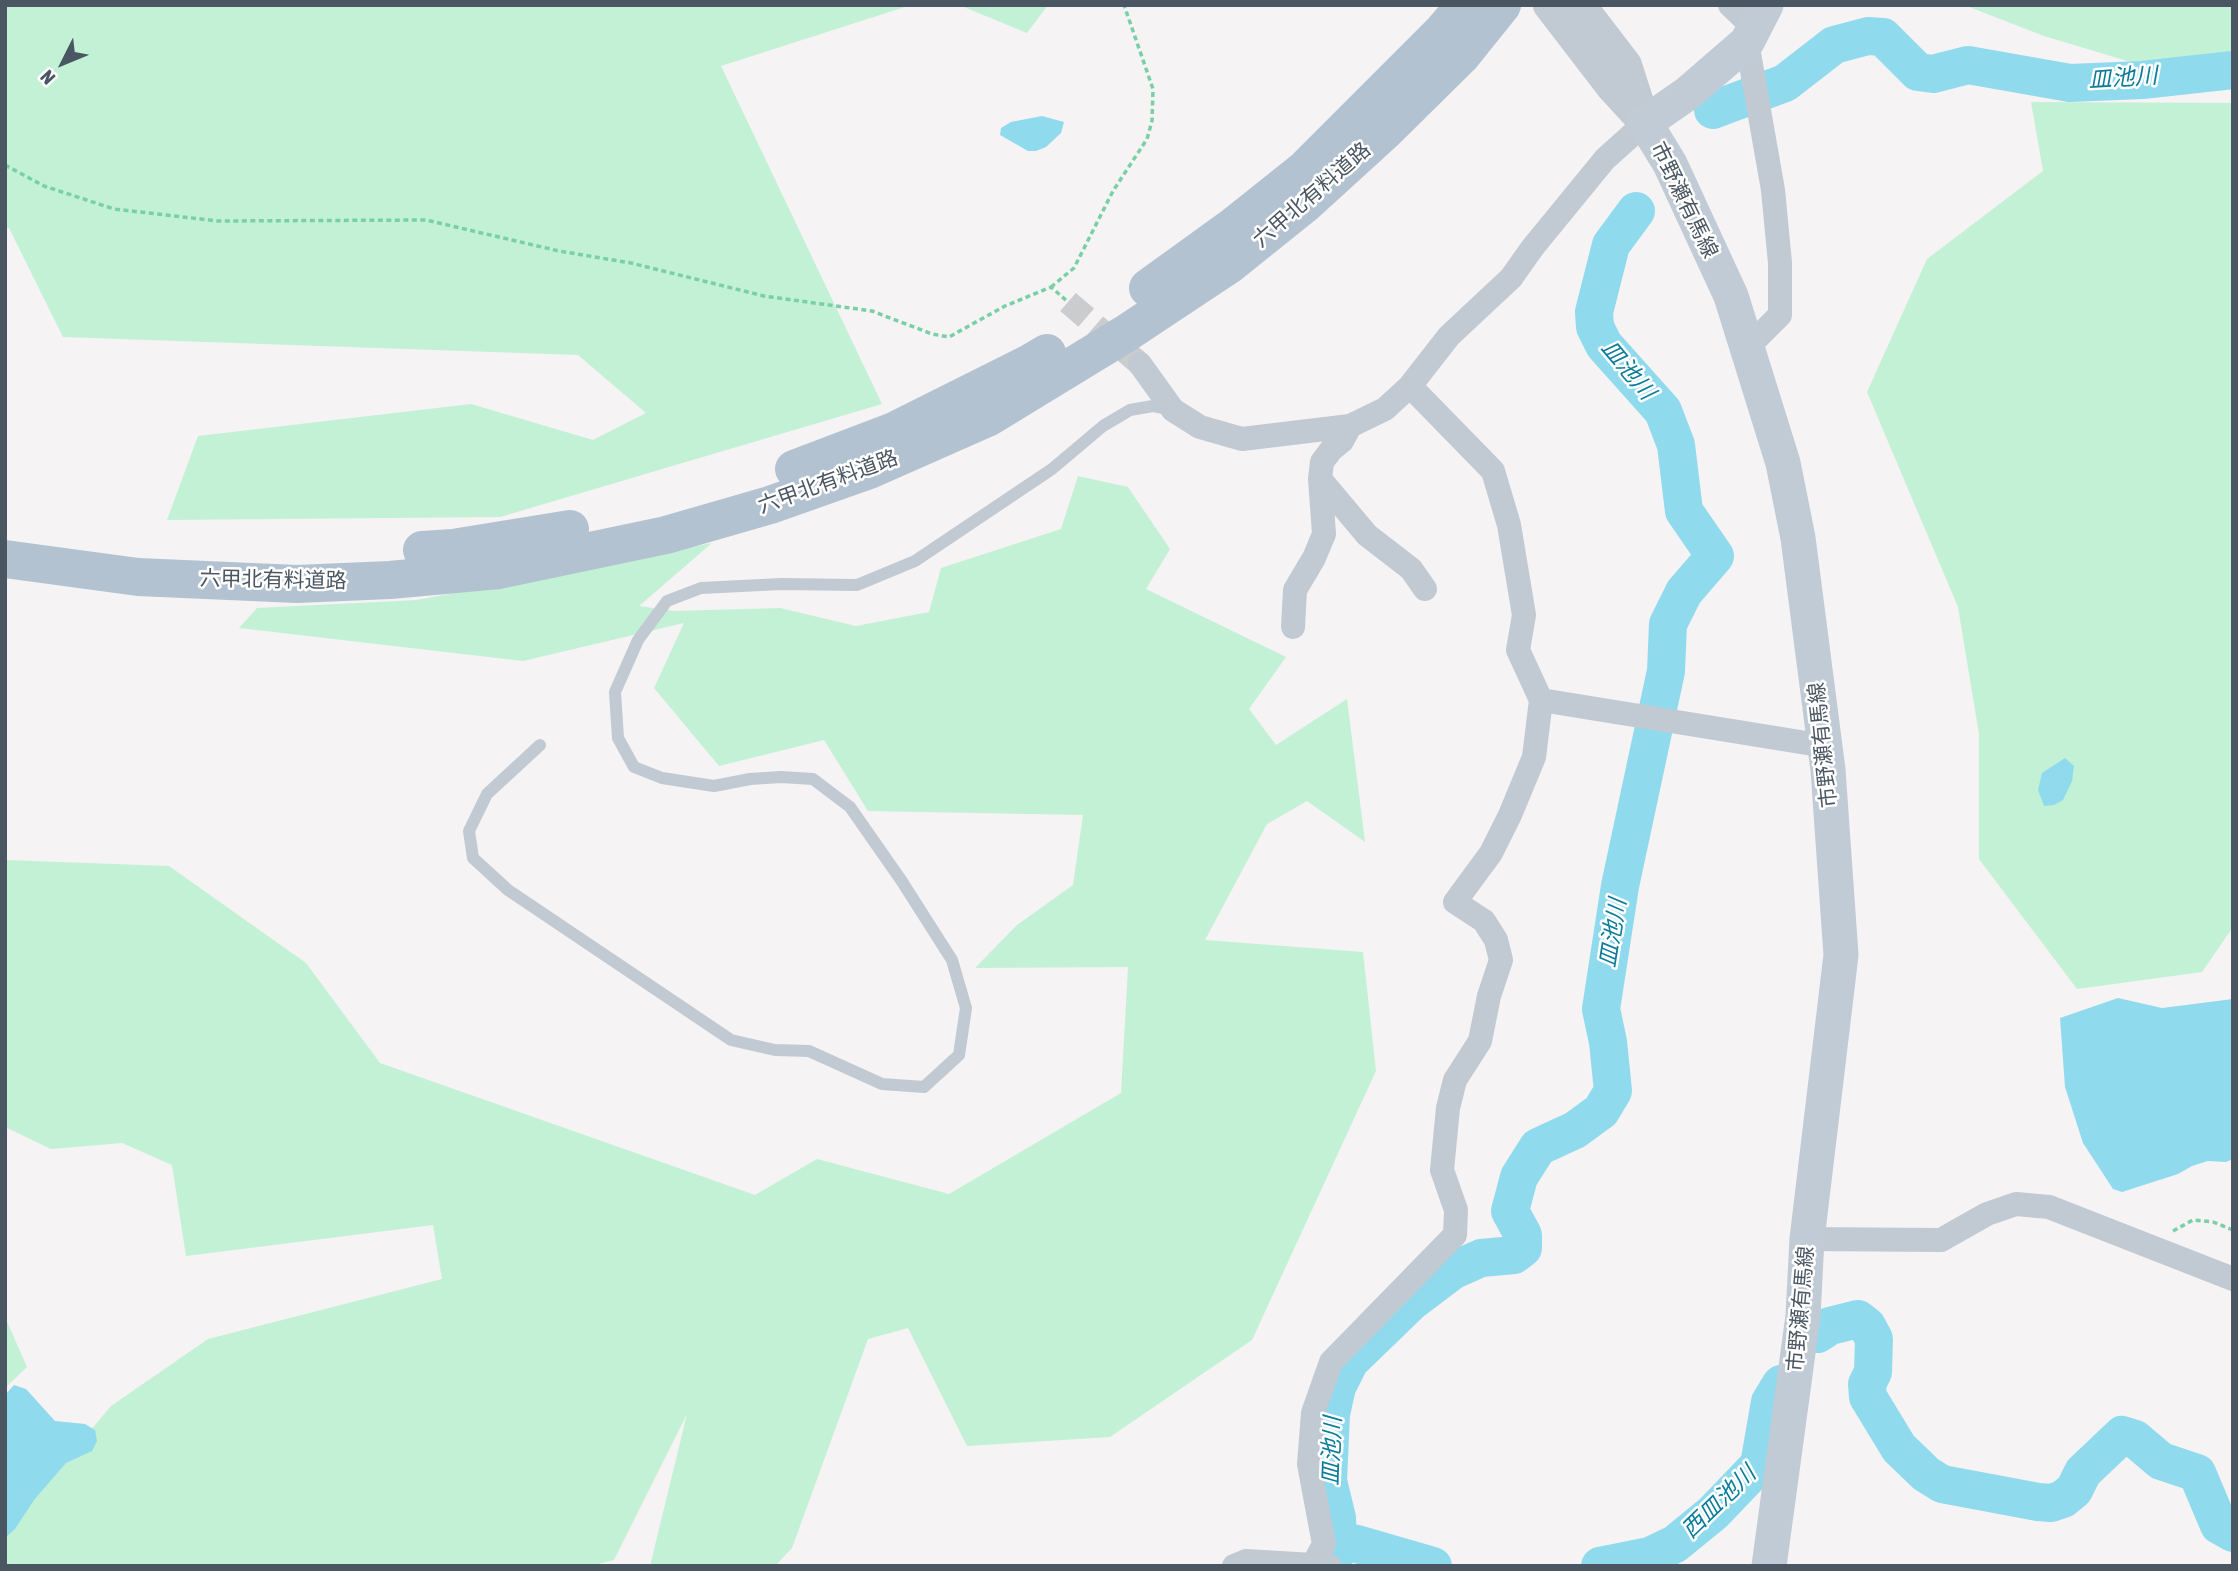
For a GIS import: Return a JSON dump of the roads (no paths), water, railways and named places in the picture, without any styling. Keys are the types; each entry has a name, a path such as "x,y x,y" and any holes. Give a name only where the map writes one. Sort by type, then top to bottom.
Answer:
{"main road":[{"name":"六甲北有料道路","path":"5,534 147,551 240,558 327,557 453,548 560,532 670,508 753,484 894,431 1018,369 1158,282 1305,169 1441,33 1465,5"},
{"name":"六甲北有料道路","path":"5,559 138,577 297,584 390,580 499,570 666,535 770,505 869,470 989,417 1125,334 1229,265 1305,204 1385,131 1461,56 1502,5"},
{"name":"市野瀬有馬線","path":"1749,20 1688,93 1645,123 1676,176 1731,296 1783,463 1798,538 1825,746 1841,955 1807,1239 1803,1316 1769,1566"}],"street":[{"path":"1549,5 1612,87 1645,123"},
{"path":"1580,5 1626,65 1645,123"},
{"path":"1748,347 1780,315 1780,263 1773,190 1749,20"},
{"path":"1140,364 1173,410 1200,426 1242,439 1350,426 1385,410 1410,386 1449,336 1511,278 1605,159 1645,123"},
{"path":"1234,1566 1245,1561 1321,1564 1324,1544 1309,1464 1313,1413 1331,1362 1455,1235 1456,1210 1442,1170 1448,1108 1455,1080 1479,1041 1501,960 1496,940 1484,921 1455,902 1491,853 1534,757 1541,700 1518,650 1524,615 1509,525 1493,471 1410,386"},
{"path":"1293,627 1295,590 1324,534 1320,479 1322,462 1342,441 1350,426"},
{"path":"1320,479 1367,536 1410,569 1424,589"},
{"path":"1541,700 1825,746"},
{"path":"1807,1239 1941,1240 1987,1214 2016,1204 2049,1207 2233,1279"}],"lane":[{"path":"540,745 487,794 469,831 474,858 508,890 731,1040 775,1049 809,1051 882,1084 925,1087 959,1055 967,1008 952,960 901,880 849,807 813,779 750,779 714,786 662,778 634,767 618,738 615,692 638,640 667,601 701,588 781,584 857,585 915,561 1052,469 1103,426 1130,410 1153,406 1173,410"}],"water":[{"path":"1042,116 1064,122 1061,133 1046,147 1028,151 1000,135 1001,128 1011,122"},
{"path":"2065,758 2074,766 2072,781 2063,800 2044,806 2038,790 2042,773"},
{"path":"2118,998 2162,1008 2233,999 2233,1159 2226,1162 2208,1161 2122,1192 2113,1189 2083,1143 2065,1087 2060,1018"},
{"path":"14,1385 26,1389 55,1421 85,1424 95,1430 97,1441 92,1451 66,1463 5,1538 5,1395"}],"waterway":[{"name":"皿池川","path":"1713,110 1785,83 1834,45 1868,36 1883,37 1918,72 1933,74 1968,65 2070,83 2142,80 2233,70"},
{"name":"皿池川","path":"1332,1566 1338,1542 1337,1518 1328,1481 1331,1414 1337,1387 1350,1361 1411,1302 1452,1271 1481,1258 1514,1255 1523,1248 1523,1235 1510,1211 1519,1177 1538,1147 1575,1130 1601,1111 1613,1091 1608,1042 1601,1009 1620,886 1666,671 1668,624 1684,592 1715,556 1684,511 1676,445 1663,411 1604,345 1595,327 1594,312 1611,245 1636,211"},
{"name":"西皿池川","path":"1818,1334 1830,1326 1858,1319 1867,1326 1874,1339 1873,1372 1867,1384 1868,1397 1899,1448 1926,1474 1942,1484 2051,1503 2063,1499 2074,1490 2083,1472 2122,1435 2135,1439 2161,1461 2197,1473 2219,1525 2233,1533"},
{"name":"西皿池川","path":"1600,1566 1650,1556 1675,1544 1713,1513 1759,1465 1770,1402 1781,1384"},
{"name":"西皿池川","path":"1338,1542 1357,1544 1433,1566"}],"tunnel":[{"path":"1068,302 1140,364"}]}
